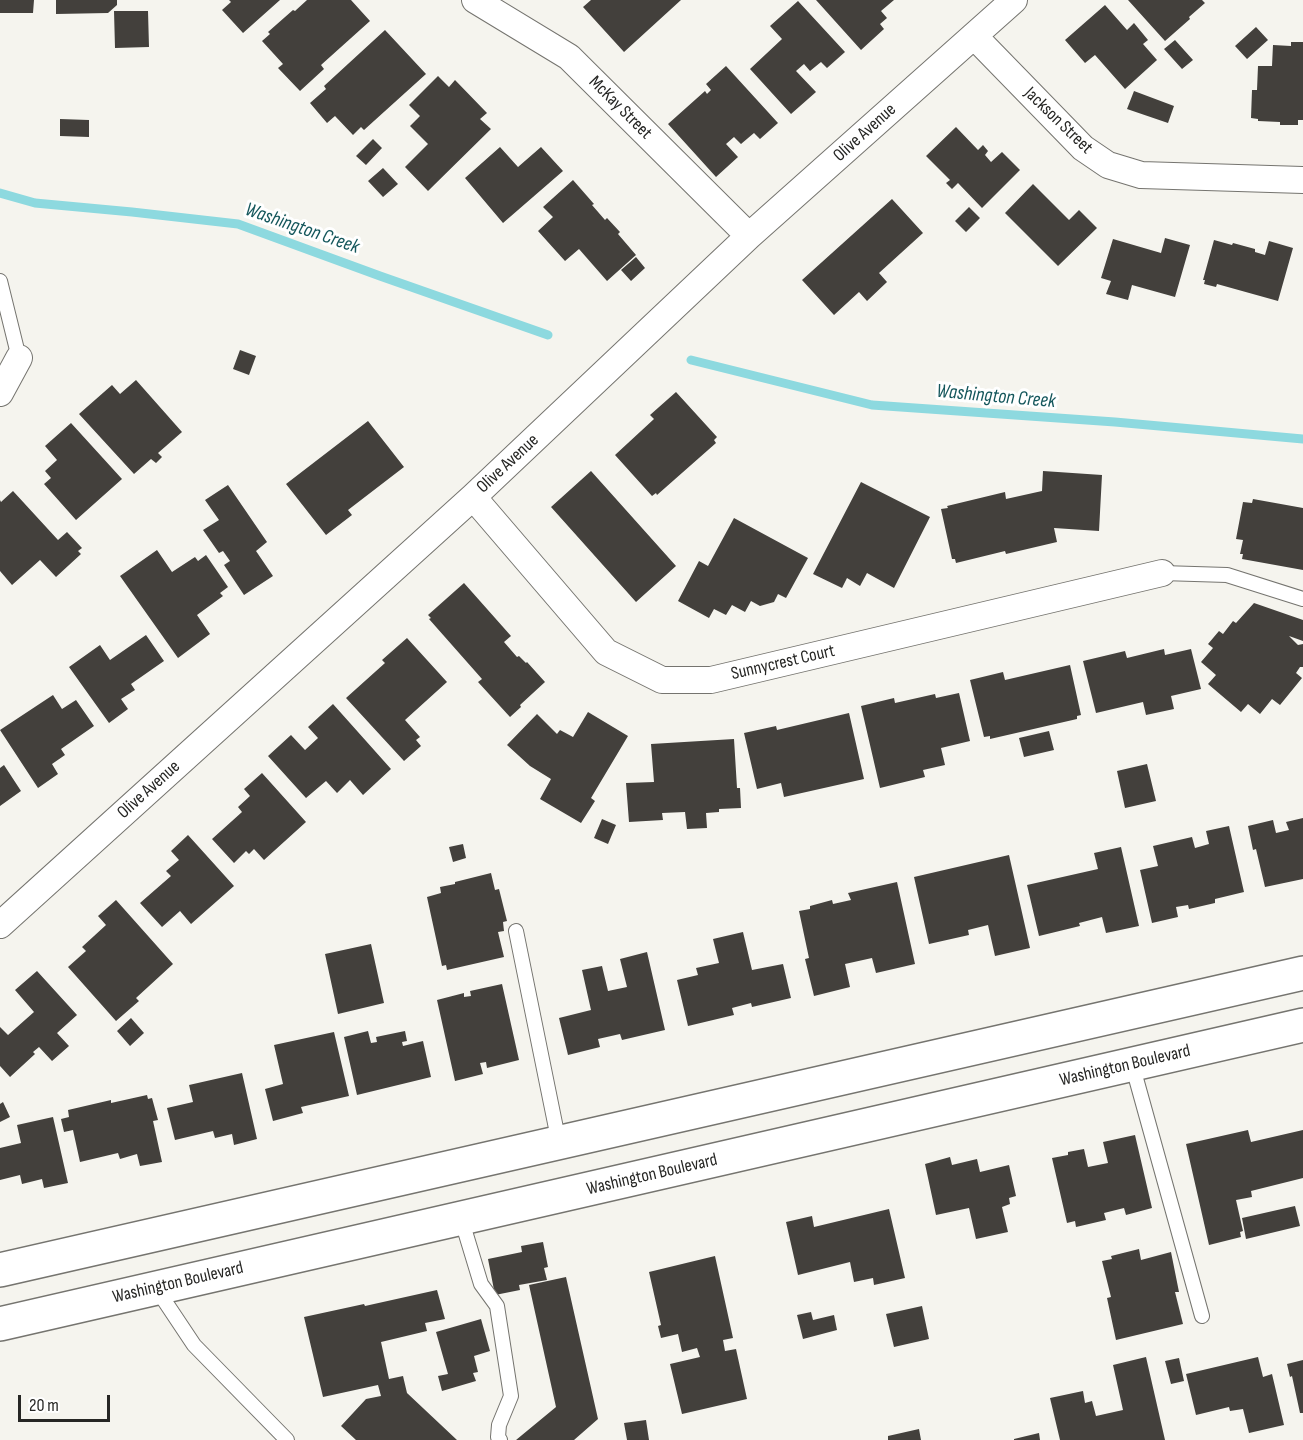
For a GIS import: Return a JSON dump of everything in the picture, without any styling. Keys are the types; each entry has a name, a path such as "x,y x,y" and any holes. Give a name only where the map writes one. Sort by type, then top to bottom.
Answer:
{"main road":[{"path":"0,1270 1303,973"},
{"name":"Washington Boulevard","path":"0,1324 1303,1025"}],"street":[{"name":"McKay Street","path":"475,0 569,57 749,236"},
{"name":"Olive Avenue","path":"0,925 473,497 749,236 1014,0"},
{"name":"Jackson Street","path":"974,36 1083,148 1108,165 1141,175 1303,180"},
{"path":"0,393 19,358"},
{"name":"Sunnycrest Court","path":"473,497 606,652 662,680 711,680 1162,573"}],"lane":[{"path":"0,281 19,358"},
{"path":"1162,573 1227,575 1303,599"},
{"path":"516,931 559,1143"},
{"path":"1132,1064 1203,1316"},
{"path":"461,1218 481,1284 497,1306 512,1396 499,1425 500,1440"},
{"path":"156,1288 194,1345 286,1440"}],"building":[{"path":"0,0 34,0 33,13 0,13"},
{"path":"56,0 117,0 117,5 108,13 56,14"},
{"path":"229,0 280,0 243,33 222,10 231,2"},
{"path":"307,0 351,0 370,21 321,65 324,69 300,91 278,68 283,64 262,41 270,34 268,32"},
{"path":"591,0 681,0 624,52 583,7"},
{"path":"816,0 894,0 881,11 887,18 880,24 884,29 861,50"},
{"path":"1128,0 1202,0 1205,3 1165,41"},
{"path":"798,1 845,52 827,68 821,62 810,71 804,64 796,71 816,92 791,114 750,69 782,39 770,26"},
{"path":"1105,5 1127,30 1134,23 1148,40 1143,44 1157,60 1125,89 1095,55 1085,63 1065,40"},
{"path":"114,11 148,11 149,47 115,48"},
{"path":"1256,27 1268,40 1247,59 1235,46"},
{"path":"385,30 426,74 364,130 361,127 353,135 335,116 327,123 310,103 326,89 324,86"},
{"path":"1175,40 1193,60 1182,69 1164,49"},
{"path":"1291,42 1303,42 1303,120 1298,120 1298,125 1280,125 1280,122 1258,121 1258,119 1251,118 1252,90 1257,90 1258,66 1272,66 1273,45 1291,46"},
{"path":"726,66 778,123 760,139 754,133 741,144 734,137 726,144 738,157 716,177 668,124 705,91 707,94 711,90 706,84"},
{"path":"438,76 449,87 455,80 487,113 480,119 491,129 428,191 405,167 428,144 410,126 420,116 409,105"},
{"path":"1134,91 1174,106 1168,123 1127,109"},
{"path":"60,119 89,120 89,137 60,136"},
{"path":"956,127 978,150 983,145 988,151 985,155 991,162 1002,152 1020,170 982,208 958,183 952,189 946,183 950,180 926,156"},
{"path":"373,139 382,148 366,165 356,156"},
{"path":"500,147 518,167 541,147 563,171 503,223 465,178"},
{"path":"383,168 398,184 383,197 368,181"},
{"path":"573,180 605,220 607,218 620,232 618,234 636,255 607,281 579,249 565,261 538,231 553,217 543,207"},
{"path":"1033,184 1069,220 1079,210 1097,228 1058,266 1005,213"},
{"path":"892,199 923,233 879,273 887,282 867,301 859,292 834,315 802,280"},
{"path":"969,207 980,218 966,232 955,221"},
{"path":"1165,238 1190,245 1175,297 1132,285 1128,300 1106,294 1111,281 1101,278 1113,239 1161,253"},
{"path":"1214,240 1255,249 1255,252 1265,255 1269,241 1293,248 1278,301 1217,284 1216,287 1204,284 1205,280 1203,280"},
{"path":"636,257 645,268 631,281 621,270"},
{"path":"240,350 256,356 249,375 233,369"},
{"path":"136,380 182,432 158,453 162,457 156,463 151,459 134,474 79,414 112,385 120,394"},
{"path":"676,392 717,437 714,440 716,443 657,495 656,493 652,496 615,455 654,419 650,415"},
{"path":"368,421 404,467 348,510 352,515 326,535 286,484"},
{"path":"71,423 122,479 76,520 44,484 51,478 45,471 57,460 45,446"},
{"path":"591,471 676,566 636,602 551,507"},
{"path":"1043,471 1102,475 1099,531 1054,528 1057,542 956,563 955,559 952,559 941,509 1005,492 1006,499 1042,491"},
{"path":"861,482 930,517 894,588 867,573 860,586 847,578 842,588 813,574"},
{"path":"228,485 267,542 256,551 273,576 244,595 224,565 230,561 223,551 219,553 203,530 219,520 205,500"},
{"path":"13,491 58,540 67,532 82,548 78,551 81,554 56,577 40,560 12,585 0,571 0,500 1,502"},
{"path":"1253,499 1303,508 1303,570 1242,559 1243,554 1240,554 1243,540 1236,539 1243,502 1252,503"},
{"path":"734,518 808,558 786,598 778,594 774,602 760,606 751,601 745,612 732,605 726,615 714,609 709,618 678,601 699,561 708,566"},
{"path":"157,550 172,572 195,557 198,561 206,555 228,587 220,593 223,596 197,615 210,634 178,658 120,576"},
{"path":"464,583 511,636 504,642 545,682 510,717 478,682 482,679 429,619 431,618 428,615"},
{"path":"1254,603 1303,620 1303,641 1289,636 1298,645 1303,644 1303,667 1300,667 1296,673 1302,678 1280,705 1272,699 1260,714 1248,704 1241,712 1208,684 1216,675 1201,662 1213,648 1208,644 1219,631 1223,634 1233,621 1236,623"},
{"path":"146,635 164,661 131,684 135,690 121,699 128,709 109,723 69,667 100,645 110,660"},
{"path":"407,638 447,682 405,720 420,737 416,740 421,746 404,761 346,698 385,663 382,660"},
{"path":"1164,649 1165,655 1191,649 1201,689 1171,696 1174,709 1146,715 1143,702 1096,713 1083,661 1125,651 1127,658"},
{"path":"1070,665 1081,715 1077,716 1077,719 990,739 990,736 984,737 970,680 1003,672 1005,680"},
{"path":"959,693 970,741 941,748 945,765 923,770 925,777 880,788 861,706 894,698 895,703 935,694 936,698"},
{"path":"53,695 62,709 76,700 94,726 61,749 65,755 52,764 58,774 38,788 0,730"},
{"path":"333,704 391,769 363,795 350,780 337,793 326,781 306,798 268,756 291,735 305,750 318,738 308,727"},
{"path":"588,712 628,736 591,798 595,801 581,823 540,799 551,779 530,766 507,745 537,714 557,734 560,730 573,737"},
{"path":"849,713 864,779 784,797 781,783 757,789 744,733 776,726 777,730"},
{"path":"1049,731 1054,750 1024,757 1019,738"},
{"path":"734,739 737,788 740,788 741,808 719,809 719,812 706,813 707,828 687,829 685,812 662,813 663,820 629,822 626,783 654,782 651,744"},
{"path":"1147,764 1156,801 1125,808 1117,771"},
{"path":"4,765 21,791 0,806 0,768"},
{"path":"262,773 306,822 264,860 254,849 249,854 246,851 234,863 212,839 242,812 238,807 250,796 244,789"},
{"path":"1303,818 1303,879 1265,887 1248,826 1273,820 1276,833 1289,830 1286,822"},
{"path":"602,819 616,825 608,844 594,838"},
{"path":"1229,826 1244,892 1215,899 1215,903 1189,909 1188,905 1176,907 1178,917 1152,923 1140,870 1158,866 1153,846 1192,837 1195,848 1209,844 1206,831"},
{"path":"188,835 234,886 191,924 180,911 162,927 140,903 171,876 166,871 179,860 171,851"},
{"path":"463,844 466,858 453,862 449,847"},
{"path":"1121,847 1139,926 1106,933 1102,917 1079,923 1080,926 1039,936 1027,885 1098,869 1094,853"},
{"path":"1009,855 1030,948 995,956 988,925 968,930 969,935 929,944 914,877"},
{"path":"491,873 495,890 499,889 507,921 503,922 504,931 498,932 504,957 447,970 446,965 442,966 427,897 441,893 440,887"},
{"path":"897,882 915,964 876,973 872,958 845,964 850,987 814,996 805,959 809,958 799,911 832,900 833,904 851,900 848,893"},
{"path":"116,900 173,964 136,998 139,1001 116,1021 68,967 86,951 82,947 106,925 98,916"},
{"path":"743,932 752,970 783,964 791,998 752,1007 751,1003 732,1008 734,1015 688,1026 677,980 698,975 696,968 719,963 713,939"},
{"path":"371,944 384,1003 338,1014 325,954"},
{"path":"647,952 665,1030 622,1040 620,1034 598,1039 600,1047 568,1055 559,1018 591,1010 582,970 602,966 608,991 627,987 620,959"},
{"path":"37,971 77,1015 57,1033 69,1046 52,1061 39,1047 33,1052 35,1054 10,1077 0,1066 0,1027 8,1035 34,1012 15,990"},
{"path":"502,984 519,1060 487,1068 486,1062 480,1063 483,1074 455,1081 437,1000 464,993 464,997 471,996 470,991"},
{"path":"131,1018 144,1033 130,1046 117,1031"},
{"path":"368,1031 371,1043 377,1042 376,1037 405,1031 407,1041 402,1042 403,1046 423,1041 431,1077 357,1095 344,1037"},
{"path":"334,1032 349,1096 301,1107 303,1113 273,1121 265,1089 283,1084 274,1045"},
{"path":"242,1073 257,1139 234,1145 232,1134 215,1138 213,1131 175,1140 167,1108 193,1102 189,1085"},
{"path":"147,1095 148,1099 152,1098 158,1120 153,1121 162,1162 140,1166 137,1154 120,1159 118,1153 80,1162 73,1130 64,1132 61,1119 69,1117 68,1110 111,1100 111,1103"},
{"path":"3,1102 10,1117 0,1122 0,1104"},
{"path":"53,1117 68,1183 44,1188 42,1179 22,1184 20,1175 0,1180 0,1148 21,1143 17,1125"},
{"path":"1248,1130 1251,1142 1303,1130 1303,1178 1251,1191 1252,1197 1236,1200 1243,1231 1240,1232 1241,1237 1209,1245 1186,1144"},
{"path":"1135,1135 1152,1208 1126,1215 1124,1208 1104,1213 1106,1220 1076,1227 1075,1221 1067,1223 1052,1158 1084,1149 1088,1167 1108,1163 1103,1142"},
{"path":"950,1157 952,1165 977,1159 980,1172 1009,1165 1016,1196 1009,1198 1010,1204 1002,1207 1008,1232 976,1239 969,1208 936,1215 925,1164"},
{"path":"1295,1206 1300,1226 1246,1239 1242,1218"},
{"path":"889,1209 905,1278 874,1285 873,1278 854,1282 850,1262 798,1275 786,1222 812,1216 814,1227"},
{"path":"543,1242 548,1267 544,1268 547,1280 519,1285 520,1290 495,1295 488,1259 522,1252 521,1246"},
{"path":"1139,1249 1141,1260 1171,1252 1179,1292 1175,1292 1183,1324 1116,1340 1107,1298 1111,1297 1102,1261 1112,1259 1111,1256"},
{"path":"715,1256 733,1338 723,1340 725,1351 736,1349 747,1399 682,1414 670,1364 700,1357 697,1348 682,1352 678,1334 661,1338 658,1326 661,1325 649,1272"},
{"path":"566,1277 598,1419 574,1440 516,1440 556,1407 529,1285"},
{"path":"437,1290 445,1319 425,1323 427,1331 381,1342 389,1379 403,1376 407,1393 457,1440 356,1440 341,1426 366,1399 381,1396 378,1385 323,1397 304,1317"},
{"path":"922,1306 929,1339 894,1347 886,1314"},
{"path":"811,1312 813,1320 834,1315 837,1330 803,1339 797,1315"},
{"path":"481,1319 490,1351 474,1356 478,1372 473,1373 476,1381 442,1391 438,1376 448,1374 436,1332"},
{"path":"1146,1357 1165,1440 1060,1440 1050,1398 1083,1391 1085,1403 1092,1401 1096,1416 1123,1410 1113,1365"},
{"path":"1258,1357 1263,1377 1272,1374 1284,1425 1249,1433 1243,1409 1230,1411 1229,1407 1196,1415 1186,1374"},
{"path":"1179,1358 1184,1381 1171,1384 1165,1361"},
{"path":"1303,1360 1303,1413 1300,1413 1287,1364"},
{"path":"646,1420 649,1440 627,1440 624,1423"},
{"path":"919,1429 921,1440 888,1440 888,1436"},
{"path":"1039,1433 1040,1440 1014,1440 1014,1439"}],"waterway":[{"name":"Washington Creek","path":"0,193 35,203 238,224 548,335"},
{"name":"Washington Creek","path":"691,360 872,405 1115,422 1303,439"}]}
